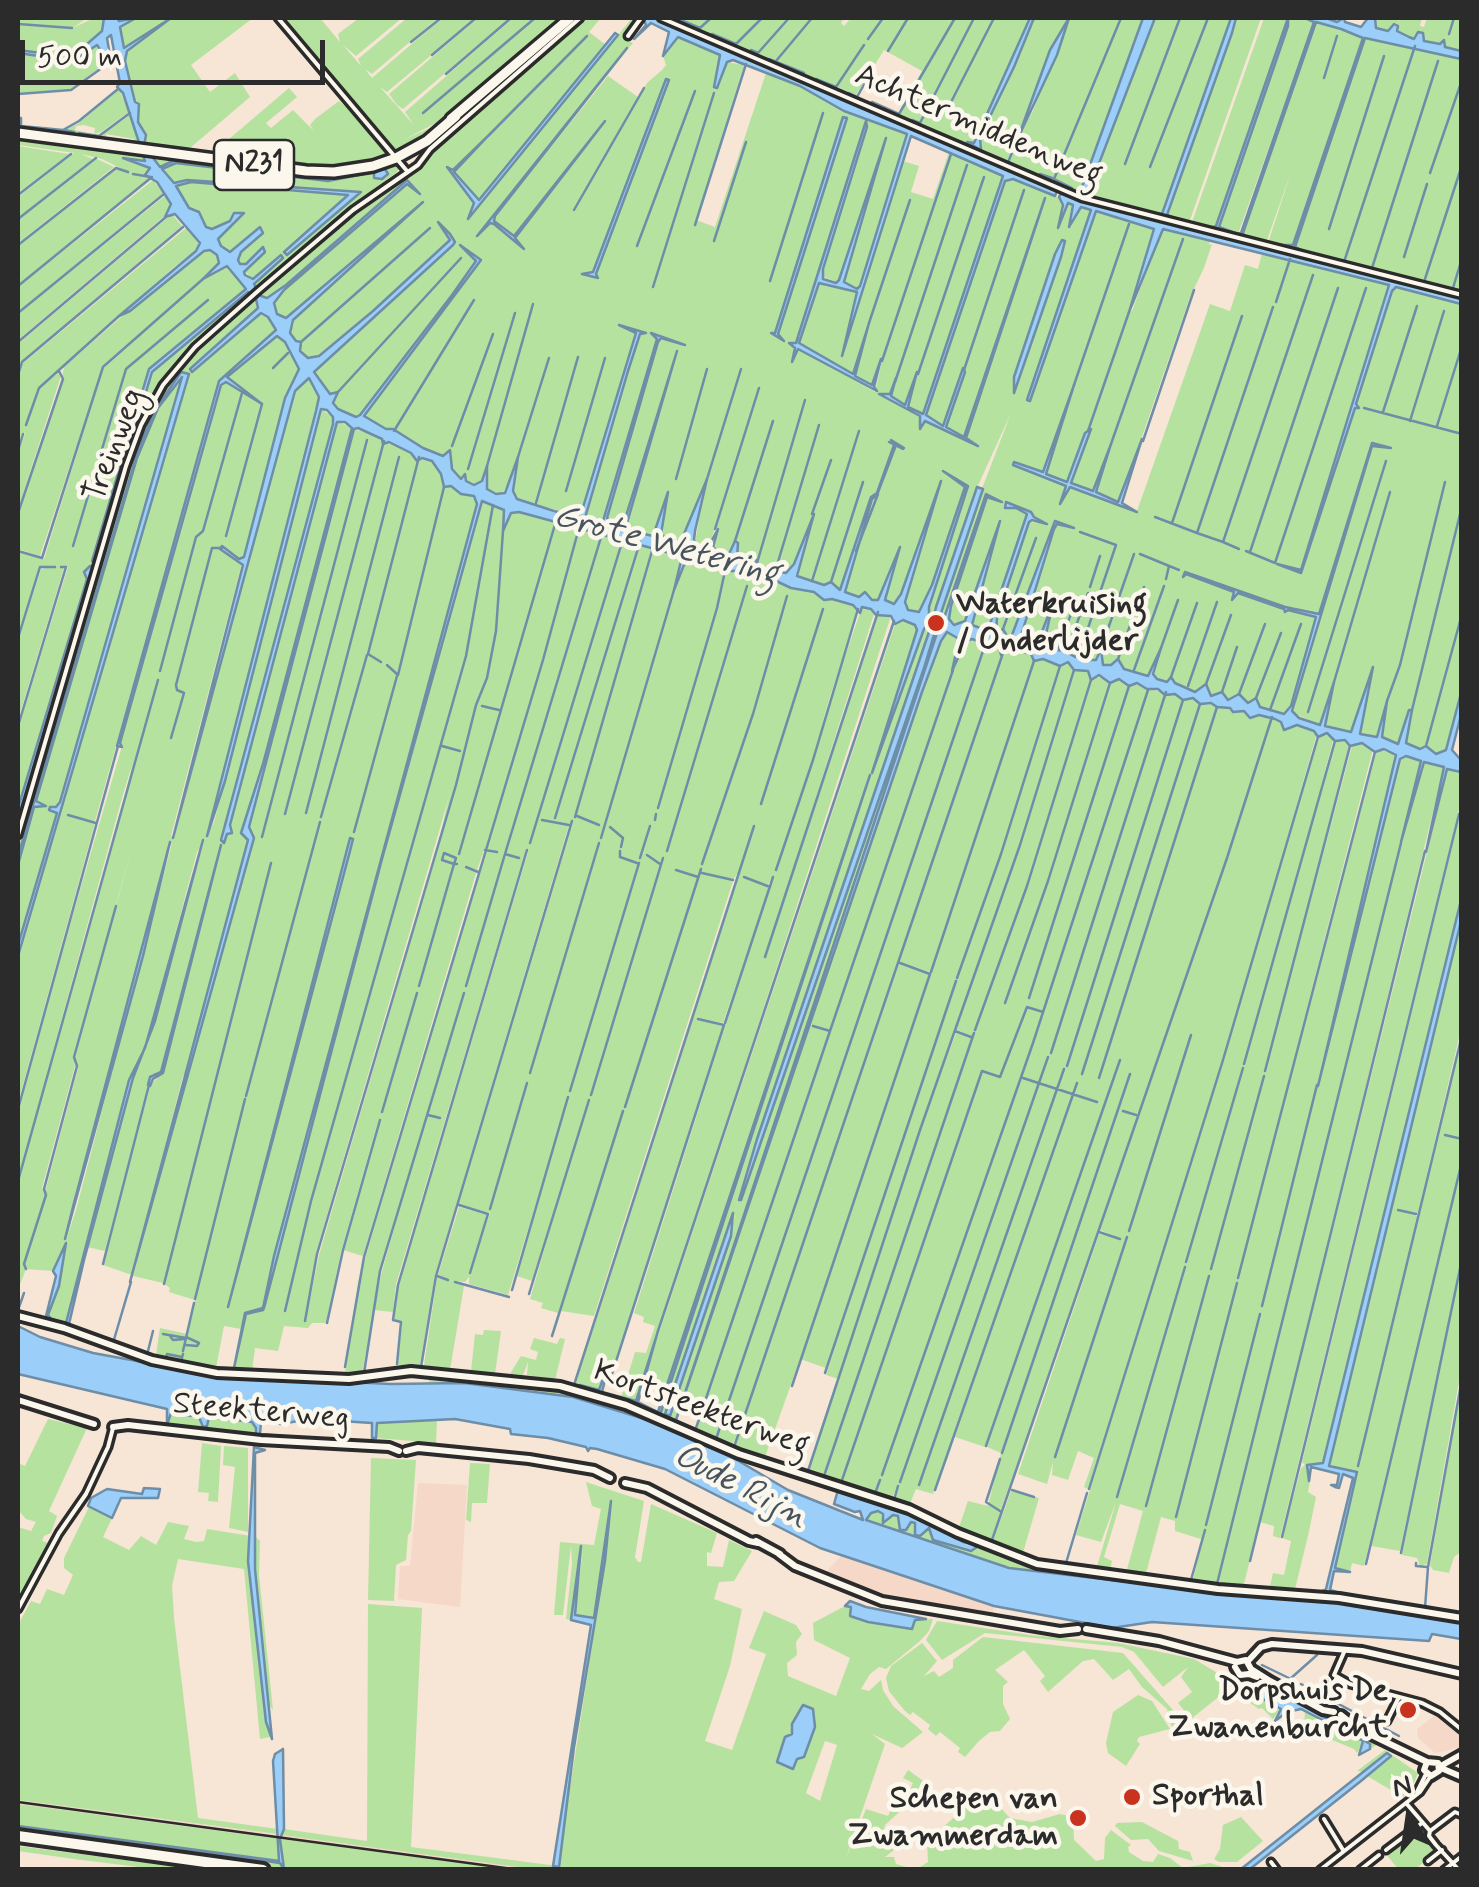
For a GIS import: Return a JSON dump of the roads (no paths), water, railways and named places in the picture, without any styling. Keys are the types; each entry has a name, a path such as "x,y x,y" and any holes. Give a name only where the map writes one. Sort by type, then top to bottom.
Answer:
{"highway":[{"path":"18,1839 218,1870"},
{"path":"18,1839 263,1870"}],"main road":[{"name":"N231","path":"18,133 306,171 358,169 396,157 436,135 570,18"}],"street":[{"path":"278,18 407,171"},
{"name":"Treinweg","path":"18,835 141,426 156,396 180,363 258,291 352,210 407,171 580,18"},
{"path":"628,36 641,18"},
{"name":"Achtermiddenweg","path":"661,18 1080,197 1462,295"},
{"name":"Kortsteekterweg","path":"18,1316 152,1360 216,1372 350,1379 410,1372 560,1386 626,1405 738,1454 909,1510 1037,1564 1151,1581 1339,1598 1462,1618"},
{"name":"Steekterweg","path":"18,1400 113,1427 403,1451 431,1450 530,1459 588,1470 656,1492 800,1567 882,1602 1159,1641 1236,1665"},
{"path":"18,1609 59,1532 86,1494 113,1427"},
{"path":"1461,1777 1433,1769 1350,1725 1338,1713 1323,1710 1249,1668 1236,1665 1239,1675 1249,1668 1260,1647 1272,1644 1345,1650 1462,1674"},
{"path":"1345,1650 1334,1675 1350,1684 1440,1712 1462,1730"},
{"path":"1330,1691 1337,1677"},
{"path":"1387,1722 1398,1697"},
{"path":"1320,1870 1425,1787 1433,1769"},
{"path":"1406,1802 1430,1831 1429,1836 1442,1850 1448,1866 1459,1870"},
{"path":"1430,1831 1455,1812 1462,1815"},
{"path":"1324,1819 1343,1850"},
{"path":"1386,1850 1423,1822"},
{"path":"1428,1861 1442,1850"},
{"path":"1360,1870 1380,1855"},
{"path":"1448,1866 1462,1856"},
{"path":"1271,1862 1277,1870"}],"water":[{"name":"Grote Wetering","path":"104,18 136,18 120,27 124,48 171,18 127,51 125,61 135,102 139,104 138,122 146,135 144,146 160,167 175,160 329,179 385,169 388,174 382,179 374,178 374,172 328,181 176,163 162,169 174,183 187,180 361,192 287,255 284,252 348,195 191,182 176,186 189,208 199,212 206,227 212,229 230,221 234,213 244,213 218,239 230,252 260,227 263,233 241,252 238,260 246,264 263,247 265,252 245,275 253,279 281,255 283,258 254,284 261,296 267,298 286,285 407,180 420,194 407,184 284,290 274,303 277,314 286,318 423,202 293,320 290,333 301,342 300,351 308,358 319,356 450,240 438,222 455,242 314,372 330,394 338,392 333,403 338,409 360,415 452,295 476,261 460,245 481,260 364,416 443,456 450,450 452,469 461,479 465,474 466,481 474,485 482,481 487,466 487,489 496,494 505,493 518,457 513,491 517,499 578,517 581,514 636,333 619,325 646,333 640,334 585,518 603,521 657,339 651,333 685,345 661,338 658,342 607,518 611,523 620,525 626,516 677,351 627,523 631,531 653,536 668,492 661,534 681,541 707,479 695,531 697,546 708,547 718,529 713,547 720,554 729,554 735,541 737,559 747,563 757,560 756,565 764,570 786,573 794,564 814,514 797,576 824,585 831,582 840,590 871,497 877,493 894,445 891,440 904,448 896,445 877,495 872,499 845,592 859,597 865,592 872,600 878,600 900,547 885,600 894,604 941,481 905,602 908,610 919,612 965,487 943,471 968,486 929,617 943,621 986,494 1002,502 987,497 951,606 949,619 954,625 965,621 1000,521 972,625 983,629 990,624 1027,514 1005,508 1006,502 1031,512 1047,524 1029,522 997,618 996,634 1003,629 1007,636 1012,635 1055,521 1074,528 1057,524 1054,529 1020,639 1034,645 1038,642 1053,603 1044,643 1051,649 1075,657 1084,640 1084,660 1096,660 1101,649 1103,665 1118,659 1124,669 1148,676 1161,648 1153,674 1157,679 1167,682 1171,677 1195,692 1206,684 1211,696 1222,692 1228,700 1239,694 1248,703 1256,698 1260,707 1284,714 1291,706 1316,617 1285,612 1238,593 1232,600 1234,592 1186,574 1183,577 1185,572 1285,607 1319,614 1372,443 1391,448 1372,446 1292,711 1299,718 1320,725 1334,682 1325,726 1351,732 1373,667 1360,734 1377,737 1387,701 1382,737 1398,744 1412,710 1406,743 1420,749 1426,746 1436,754 1446,750 1461,693 1461,715 1452,750 1461,760 1461,772 1447,769 1426,852 1444,767 1424,762 1401,842 1421,761 1406,756 1400,759 1318,1086 1396,755 1384,749 1375,752 1362,743 1350,746 1345,740 1335,741 1327,733 1318,737 1314,731 1297,725 1284,730 1275,719 1259,715 1250,718 1244,711 1200,704 1193,698 1183,700 1137,683 1129,686 1119,679 1110,683 1099,675 1091,680 1088,671 1074,670 1068,662 1060,666 1043,659 1034,661 1031,654 1007,649 1001,655 999,648 988,646 982,650 978,641 972,639 966,641 952,671 959,639 947,632 922,692 675,1423 939,627 928,623 924,629 872,773 917,630 915,625 903,620 895,624 891,616 876,615 871,609 862,607 860,613 853,605 824,600 814,592 772,579 749,578 739,571 725,571 715,564 691,559 684,565 674,590 681,561 677,555 519,512 511,513 503,531 504,510 482,501 382,859 264,1308 246,1314 234,1368 245,1313 263,1308 274,1256 477,504 474,496 444,487 432,461 417,461 411,453 389,442 383,444 382,439 358,428 354,429 249,827 254,838 130,1282 248,840 241,833 352,428 337,422 230,825 232,833 227,834 224,843 221,840 333,424 333,417 321,409 225,781 207,836 319,397 309,378 295,391 173,838 243,565 220,549 222,546 239,559 244,557 285,398 299,369 285,342 277,336 227,377 262,404 226,382 221,385 122,747 117,746 219,381 276,330 261,313 192,372 190,369 258,308 256,299 248,292 152,372 92,561 149,369 246,289 227,266 203,279 219,263 217,255 204,251 119,316 196,251 200,243 175,214 165,217 171,204 157,182 145,175 150,168 123,158 145,161 123,93 117,87 120,83 111,35 107,38 110,56 106,58 97,45 73,61 18,53 72,57 102,31"},
{"path":"643,18 654,18 1057,191 1055,196 1013,179 1005,181 926,415 943,426 963,368 965,372 946,427 964,437 1045,198 966,438 978,446 925,421 920,429 920,416 879,394 890,394 896,378 891,396 905,405 917,372 908,407 923,414 1003,176 911,136 842,356 857,292 819,283 799,343 853,374 869,323 855,376 872,385 881,359 874,387 877,391 798,349 792,362 795,348 789,343 796,343 866,121 823,279 836,283 839,280 886,138 844,282 857,289 860,286 907,134 844,111 800,86 733,60 727,62 717,88 714,87 720,55 678,37 663,56 669,32 651,23 634,39 646,25"},
{"path":"1030,18 1034,18 1014,67 980,137 981,150 967,142 974,143"},
{"path":"1069,18 1057,55 1018,138 1050,50"},
{"path":"1143,18 1155,18 1088,192 1094,197 1084,196 1082,201 1461,298 1461,304 1396,287 1392,291 1356,404 1359,408 1355,408 1301,573 1277,564 1301,570 1389,285 1163,229 1129,312 1154,229 1096,211 1030,401 1027,400 1091,210 1081,207 1069,227 1073,205 1068,203 1058,228 1063,205 1059,197 1062,192 1078,198"},
{"path":"1231,18 1236,18 1232,33 1167,215 1181,221 1142,211 1162,214"},
{"path":"1288,18 1219,227 1238,234 1314,22 1305,18 1337,22 1344,18 1345,22 1361,27 1368,18 1375,18 1376,28 1388,31 1394,24 1397,31 1409,37 1414,39 1418,32 1423,33 1424,41 1440,44 1444,40 1445,47 1461,51 1461,59 1365,38 1295,247 1310,254 1274,245 1293,245 1363,38 1316,22 1243,233 1245,238 1211,228 1216,226"},
{"path":"615,33 618,35 468,219 474,203 447,167 453,170 489,135 454,172 479,200"},
{"path":"627,48 495,216 494,221 514,236 605,121 515,238 524,249 494,224 490,223 477,236"},
{"path":"666,79 669,80 596,274 598,278 582,274 593,272"},
{"path":"843,117 847,118 778,334 784,341 771,333 775,333"},
{"path":"1062,240 1065,241 1061,257 1014,393 1014,377"},
{"path":"181,372 189,374 18,956 57,813 49,810 60,802 182,377 158,408 137,458 36,801 46,806 34,807 18,865 18,856 139,447 155,410"},
{"path":"1074,385 1046,474 1067,482 1085,433 1091,429 1071,483 1093,491 1111,444 1096,492 1118,502 1142,439 1122,503 1137,512 1070,487 1060,504 1066,486 1013,465 1014,462 1043,472"},
{"path":"977,487 983,489 939,619 934,616 936,607"},
{"path":"90,566 92,572 18,818 87,579 84,572"},
{"path":"931,626 936,628 924,668 739,1200 757,1139"},
{"path":"870,775 660,1415 580,1388 599,1390 603,1379 610,1376 602,1392 636,1401 658,1331 638,1402 658,1412"},
{"path":"350,838 350,851 228,1307"},
{"path":"203,840 155,1021 146,1044"},
{"path":"170,842 143,956 65,1239 74,1203"},
{"path":"221,845 163,1073 150,1086 150,1077 161,1072"},
{"path":"1461,900 1461,921 1329,1466 1357,1472 1335,1568 1350,1572 1334,1571 1330,1590 1337,1595 1318,1593 1326,1589 1353,1478 1343,1474 1339,1488 1335,1487 1331,1485 1337,1485 1339,1474 1311,1467 1309,1481 1307,1465 1323,1463"},
{"path":"143,1052 69,1324 78,1330 45,1320 56,1276 53,1271 66,1243 59,1286 48,1315 53,1321 66,1323 129,1080"},
{"path":"733,1213 731,1236 670,1416 665,1414"},
{"name":"Oude Rijn","path":"18,1326 93,1353 219,1376 391,1384 464,1383 573,1397 664,1425 725,1453 788,1490 863,1520 860,1511 834,1504 838,1490 918,1516 963,1542 980,1545 971,1551 933,1540 929,1528 920,1536 915,1535 915,1523 911,1522 906,1530 900,1530 898,1516 893,1515 883,1523 883,1514 878,1511 866,1520 1009,1568 1231,1594 1351,1603 1461,1622 1461,1639 1432,1634 1429,1641 1152,1622 1112,1628 994,1606 820,1548 665,1469 597,1449 588,1451 586,1447 548,1438 511,1434 510,1429 455,1419 377,1423 376,1438 372,1438 372,1423 309,1419 281,1424 261,1422 260,1434 292,1437 256,1436 252,1422 209,1417 203,1427 199,1417 171,1413 167,1425 167,1409 18,1374"},
{"path":"254,1447 265,1450 255,1453 255,1569 272,1739 266,1722 248,1561"},
{"path":"144,1488 160,1489 158,1498 121,1498 112,1518 88,1506 91,1498 107,1489 142,1494"},
{"path":"611,1501 559,1867 553,1866 591,1625 571,1620 579,1560 581,1546 575,1615 594,1618"},
{"path":"850,1601 926,1619 915,1620 912,1629 868,1622 850,1616 851,1607 845,1606"},
{"path":"1257,1685 1306,1707 1370,1744 1370,1749 1359,1755 1363,1741 1301,1709 1287,1712 1275,1721 1281,1709 1250,1692 1239,1691 1242,1686"},
{"path":"803,1705 813,1709 815,1727 804,1757 797,1759 793,1769 777,1762 785,1737 792,1734 792,1724"},
{"path":"283,1749 284,1829 280,1839 284,1869 280,1863 18,1826 279,1861 273,1761"},
{"path":"1387,1753 1391,1756 1361,1781 1250,1869 1241,1869"}],"waterway":[{"path":"411,42 441,18"},
{"path":"432,55 476,18"},
{"path":"446,74 511,18"},
{"path":"423,113 535,18"},
{"path":"676,18 700,28 711,18"},
{"path":"712,34 736,44 762,18"},
{"path":"751,50 758,53 789,18"},
{"path":"776,61 812,18"},
{"path":"868,39 883,18"},
{"path":"888,51 908,18"},
{"path":"872,102 899,114 955,18"},
{"path":"912,120 920,123 974,18"},
{"path":"947,110 994,18"},
{"path":"1072,188 1054,179 1121,18"},
{"path":"1125,164 1180,18"},
{"path":"1150,167 1208,18"},
{"path":"1449,34 1454,18"},
{"path":"18,24 72,28"},
{"path":"489,135 587,36"},
{"path":"1324,78 1337,36"},
{"path":"816,79 836,87 864,45"},
{"path":"1344,262 1415,46"},
{"path":"1329,229 1384,56"},
{"path":"18,94 71,90 106,65 108,57"},
{"path":"769,59 804,73"},
{"path":"1372,268 1438,61"},
{"path":"695,225 746,64"},
{"path":"1430,173 1462,80"},
{"path":"849,93 857,97 866,81"},
{"path":"574,210 644,88"},
{"path":"18,118 21,126 63,130 118,89"},
{"path":"637,246 695,91"},
{"path":"653,287 714,93"},
{"path":"79,133 99,136 130,113"},
{"path":"770,281 823,113"},
{"path":"64,130 74,132"},
{"path":"1009,160 1018,138"},
{"path":"714,241 746,142"},
{"path":"18,195 71,154"},
{"path":"882,361 951,154"},
{"path":"18,219 96,158"},
{"path":"895,382 967,165"},
{"path":"1425,279 1462,165"},
{"path":"18,245 116,168 128,172"},
{"path":"133,174 151,177"},
{"path":"1040,174 1052,178"},
{"path":"18,286 152,177"},
{"path":"918,374 984,177"},
{"path":"1404,257 1427,184"},
{"path":"964,370 1024,190"},
{"path":"18,313 164,194"},
{"path":"869,323 910,200"},
{"path":"18,342 166,217"},
{"path":"1074,385 1129,224"},
{"path":"18,375 22,362 183,227"},
{"path":"301,342 430,228"},
{"path":"1111,444 1183,239"},
{"path":"338,392 461,258"},
{"path":"1453,288 1462,258"},
{"path":"1276,302 1290,259"},
{"path":"1341,261 1352,264"},
{"path":"1197,533 1223,542 1313,275"},
{"path":"18,551 42,558 103,367 203,279"},
{"path":"1250,552 1338,288"},
{"path":"1246,551 1275,563 1366,288"},
{"path":"1143,441 1194,290"},
{"path":"73,546 126,369 208,300"},
{"path":"394,431 474,300"},
{"path":"487,466 533,304"},
{"path":"1383,412 1417,306"},
{"path":"1155,517 1197,533 1273,307"},
{"path":"1410,421 1444,311"},
{"path":"1088,431 1129,312"},
{"path":"468,469 515,313"},
{"path":"26,425 39,388 119,316"},
{"path":"1172,523 1242,316"},
{"path":"452,446 493,334"},
{"path":"1437,426 1462,346"},
{"path":"273,368 288,353"},
{"path":"536,503 578,357"},
{"path":"518,457 549,358"},
{"name":"Grote Wetering","path":"566,491 605,358"},
{"path":"676,479 707,369"},
{"path":"707,479 741,369"},
{"path":"18,513 63,379 59,371"},
{"name":"Grote Wetering","path":"715,529 759,388"},
{"path":"160,671 196,537 203,531 242,393"},
{"name":"Grote Wetering","path":"757,563 805,400"},
{"path":"226,536 262,404"},
{"path":"1364,408 1462,434"},
{"name":"Grote Wetering","path":"735,541 773,421"},
{"name":"Grote Wetering","path":"775,572 819,425"},
{"path":"812,581 859,431"},
{"path":"18,451 23,434"},
{"path":"262,837 367,440"},
{"path":"285,814 384,441"},
{"path":"889,442 903,449"},
{"path":"306,813 399,457"},
{"path":"381,662 368,654 419,457"},
{"path":"812,514 831,460"},
{"path":"1308,712 1386,461"},
{"path":"831,582 863,482"},
{"path":"1387,701 1400,665 1445,482"},
{"path":"387,665 398,675 444,487"},
{"path":"1334,682 1390,492"},
{"path":"856,551 878,494"},
{"path":"285,1311 311,1201 466,656 493,505"},
{"path":"1412,710 1462,506"},
{"name":"Grote Wetering","path":"459,854 556,521"},
{"name":"Grote Wetering","path":"345,1367 364,1257 579,528"},
{"path":"305,1321 317,1254 487,678 496,631 503,531"},
{"path":"1080,532 1116,545 1084,640"},
{"name":"Grote Wetering","path":"519,858 505,854 602,534"},
{"path":"1003,629 1036,538"},
{"name":"Grote Wetering","path":"530,843 623,539"},
{"name":"Grote Wetering","path":"555,818 640,542"},
{"path":"1223,542 1239,549"},
{"path":"171,738 184,693 176,685 212,548 222,548"},
{"name":"Grote Wetering","path":"575,817 652,551"},
{"path":"1101,649 1134,554"},
{"path":"1140,554 1179,570"},
{"path":"1090,587 1100,556"},
{"path":"1166,579 1169,566"},
{"path":"18,638 40,567 55,567"},
{"path":"18,726 66,567 61,567"},
{"name":"Grote Wetering","path":"658,808 725,571"},
{"name":"Grote Wetering","path":"667,851 747,586"},
{"path":"1134,670 1164,586"},
{"path":"1118,659 1144,587"},
{"path":"601,838 674,590"},
{"path":"1066,653 1088,593"},
{"name":"Grote Wetering","path":"702,864 753,714 787,596"},
{"path":"1058,650 1077,597"},
{"path":"1161,648 1178,600"},
{"path":"1188,686 1217,602"},
{"path":"1171,677 1197,603"},
{"path":"761,804 823,609"},
{"path":"776,870 858,609"},
{"path":"765,957 878,612"},
{"path":"1426,746 1462,614"},
{"path":"1206,684 1231,615"},
{"path":"658,1331 894,621"},
{"path":"1239,694 1265,624"},
{"path":"1270,710 1301,624"},
{"path":"1256,698 1281,633"},
{"path":"1222,692 1237,647"},
{"name":"Oude Rijn","path":"716,1439 984,648"},
{"name":"Oude Rijn","path":"734,1447 1004,650"},
{"path":"321,817 367,655"},
{"path":"931,972 1034,661"},
{"path":"957,978 1060,666"},
{"path":"813,1026 830,1031 953,670"},
{"path":"808,1471 920,1130 1020,845 1074,670"},
{"path":"354,832 397,676"},
{"path":"18,1181 158,680"},
{"path":"975,1030 1027,886 1091,680"},
{"path":"1005,1003 1110,683"},
{"path":"1029,998 1129,686"},
{"path":"882,1475 1033,1043 1148,690"},
{"path":"1051,1053 1166,692"},
{"path":"1067,1066 1183,700"},
{"path":"1082,1074 1200,704"},
{"path":"482,706 499,710"},
{"path":"1099,1078 1217,707"},
{"path":"991,1543 1272,717"},
{"path":"1089,1489 1223,1060 1318,737"},
{"path":"1244,1064 1335,741"},
{"path":"18,1109 118,746"},
{"path":"442,746 460,751"},
{"path":"1265,1071 1350,746"},
{"path":"1238,1278 1375,752"},
{"path":"655,820 656,814"},
{"path":"1282,1537 1459,814"},
{"path":"68,815 96,823"},
{"path":"577,816 599,825"},
{"path":"542,820 569,825"},
{"path":"421,1367 436,1276 572,821"},
{"path":"246,1096 320,822"},
{"path":"640,858 650,826"},
{"path":"575,1382 754,826"},
{"path":"610,827 623,838 621,847"},
{"path":"530,1073 599,843"},
{"path":"1217,1584 1401,843"},
{"path":"485,850 497,852"},
{"path":"397,1364 401,1322 393,1320 398,1285 527,850"},
{"path":"620,851 620,857 637,863"},
{"path":"1250,1561 1425,851"},
{"path":"442,860 444,853 456,858 457,864"},
{"path":"466,986 505,854"},
{"path":"647,855 660,864"},
{"path":"591,1095 663,858"},
{"path":"419,986 454,864 442,860"},
{"path":"164,1284 271,863"},
{"path":"570,1091 639,863"},
{"path":"466,867 478,872"},
{"path":"625,1107 701,869"},
{"path":"676,870 698,877"},
{"path":"702,873 733,880"},
{"path":"744,877 770,887"},
{"path":"725,1023 773,877"},
{"path":"26,1269 24,1264 46,1195 44,1189 77,1066 74,1057 116,906"},
{"path":"792,1386 930,974 900,963"},
{"path":"825,1373 956,981"},
{"path":"382,1112 417,993"},
{"path":"364,1373 380,1271 464,993"},
{"path":"841,1483 982,1071 1000,1077 1027,1007 1043,1012"},
{"path":"611,1377 724,1025 698,1019"},
{"name":"Oude Rijn","path":"695,1431 830,1031"},
{"path":"955,1031 971,1037"},
{"path":"824,1476 974,1033"},
{"path":"1129,1231 1191,1035"},
{"path":"1358,1466 1462,1035"},
{"path":"900,1482 1048,1057"},
{"path":"986,1446 1120,1060"},
{"path":"1186,1262 1243,1068"},
{"path":"919,1485 1064,1069"},
{"path":"1002,1453 1130,1074"},
{"path":"1211,1269 1264,1076"},
{"path":"1023,1078 1097,1102"},
{"path":"490,1209 527,1083"},
{"path":"935,1490 1077,1083"},
{"path":"103,1264 149,1085"},
{"path":"1262,1306 1317,1085"},
{"path":"512,1290 568,1097"},
{"path":"195,1299 245,1099"},
{"path":"529,1294 589,1100"},
{"path":"552,1336 623,1111"},
{"path":"1123,1111 1136,1115"},
{"path":"428,1115 440,1118"},
{"path":"327,1323 380,1120"},
{"path":"1445,1135 1462,1139"},
{"path":"1366,1564 1462,1161"},
{"path":"459,1205 488,1214 470,1273"},
{"path":"1398,1210 1416,1214"},
{"path":"1099,1232 1120,1239"},
{"path":"1055,1457 1127,1237"},
{"path":"1401,1553 1462,1259"},
{"path":"1117,1497 1185,1267"},
{"path":"437,1276 448,1280"},
{"path":"1146,1506 1209,1276"},
{"path":"113,1343 131,1282"},
{"path":"455,1282 509,1297"},
{"path":"1176,1517 1237,1283"},
{"path":"18,1310 24,1293"},
{"path":"183,1351 194,1303"},
{"path":"22,1314 45,1319"},
{"path":"1206,1525 1260,1314"},
{"path":"79,1330 96,1336"},
{"path":"147,1355 153,1331"},
{"path":"163,1334 186,1338"},
{"path":"170,1336 173,1340 184,1339"},
{"path":"186,1337 199,1343 186,1345"},
{"path":"166,1358 167,1354 182,1357"},
{"path":"181,1362 183,1354"},
{"path":"1425,1608 1428,1567 1462,1379"},
{"name":"Oude Rijn","path":"681,1425 703,1434"},
{"path":"1000,1459 986,1502 1000,1511"},
{"path":"874,1496 880,1480"},
{"path":"894,1500 898,1486"},
{"path":"1012,1490 1034,1497"},
{"path":"1066,1563 1087,1493"},
{"path":"1191,1580 1205,1530"},
{"path":"1416,1563 1427,1567"},
{"path":"1290,1679 1317,1655"},
{"path":"1262,1665 1295,1681"},
{"path":"1301,1684 1399,1736"}],"railway":[{"path":"18,1802 520,1870"}],"place":[{"name":"Waterkruising / Onderlijder","path":"936,623"},
{"name":"Dorpshuis De Zwanenburcht","path":"1408,1710"},
{"name":"Sporthal","path":"1132,1797"},
{"name":"Schepen van Zwammerdam","path":"1078,1818"}]}
